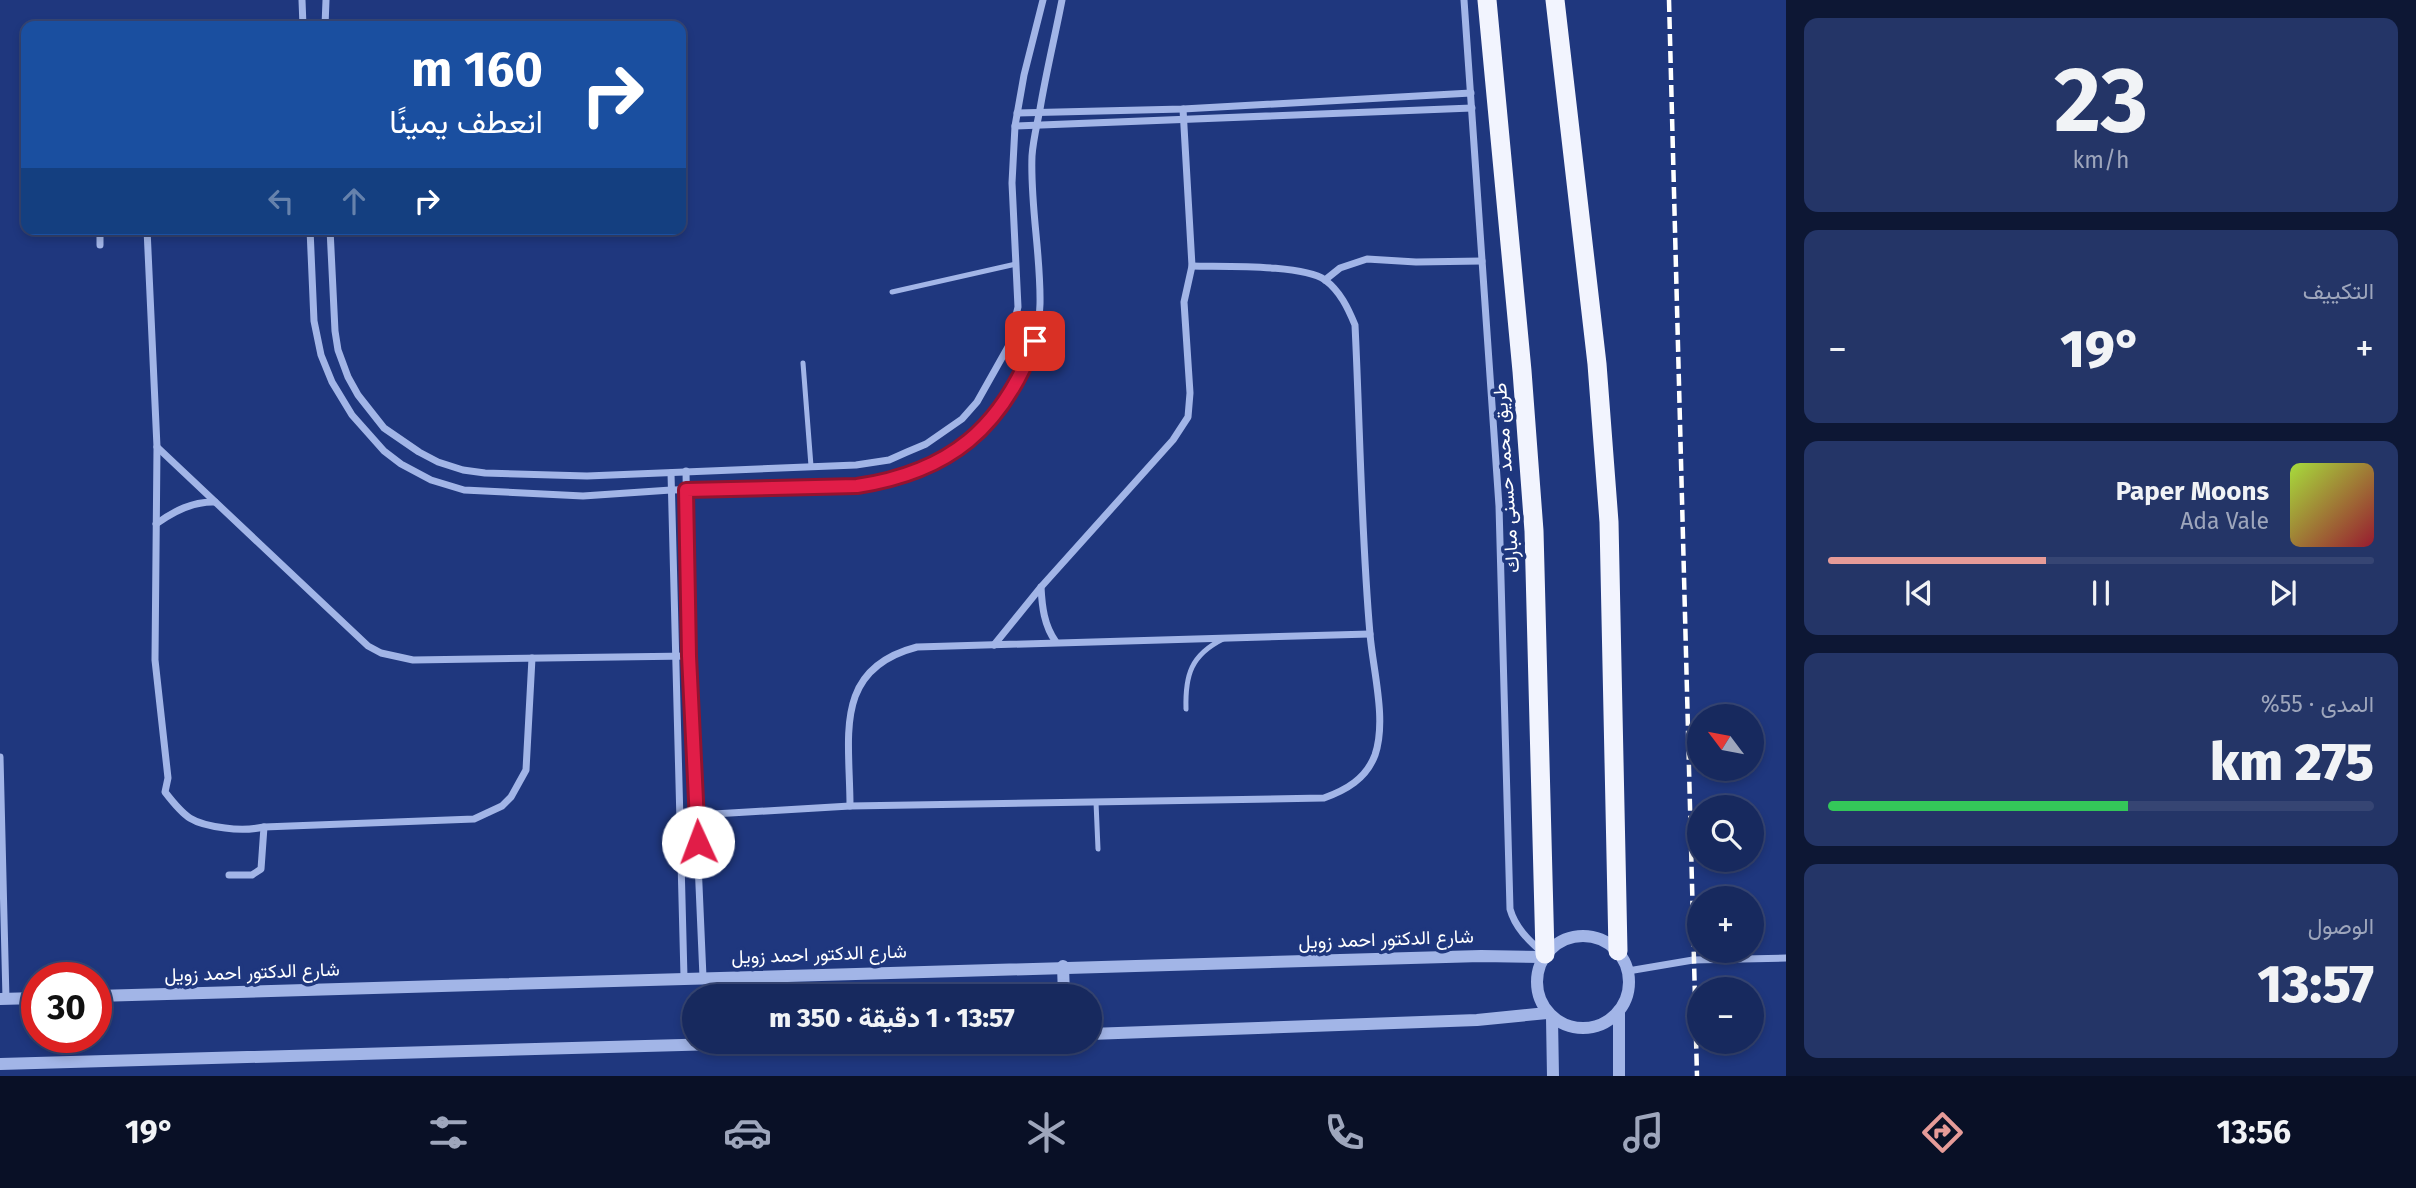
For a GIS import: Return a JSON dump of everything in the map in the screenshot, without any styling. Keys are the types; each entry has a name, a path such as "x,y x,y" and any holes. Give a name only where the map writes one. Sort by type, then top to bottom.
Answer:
{"highway":[{"name":"طريق محمد حسنى مبارك","path":"1487,0 1522,371 1534,531 1544,956"},
{"path":"1555,0 1597,363 1609,522 1618,951"}],"street":[{"path":"302,0 303,21"},
{"path":"326,0 326,21"},
{"path":"330,235 338,350 358,396 384,428 438,462 463,470 587,476 856,465 888,460 926,444 962,419 977,402 1008,346 1018,307 1012,183 1015,126 1043,0"},
{"path":"310,235 314,321 321,355 332,382 352,415 384,451 401,464 431,480 464,490 583,496 671,490 857,486 912,474 962,447 983,428 1005,402 1023,372 1035,341 1040,306 1032,168 1033,142 1062,0"},
{"path":"1464,0 1499,506 1510,909 1520,930 1544,956"},
{"path":"1017,113 1183,109 1471,93"},
{"path":"1015,126 1472,108"},
{"path":"994,645 1041,587 1172,440 1188,417 1191,393 1184,302 1192,266 1183,109"},
{"path":"100,235 100,245"},
{"path":"147,235 157,447 155,660 168,778 165,792 180,811 200,825 248,831 264,827 474,819 502,806 511,797 526,770 532,658"},
{"path":"1325,280 1340,268 1367,259 1416,262 1482,261"},
{"path":"698,815 850,806 1324,798 1344,790 1362,776 1374,758 1380,737 1370,634 1355,325 1341,298 1325,280 1311,274 1292,270 1192,266"},
{"path":"157,447 368,646 381,653 413,660 689,656"},
{"path":"686,471 689,656 703,977"},
{"path":"671,473 684,977"},
{"path":"156,524 168,515 193,504 216,502"},
{"path":"1041,587 1046,623 1056,642"},
{"path":"850,806 852,700 862,680 876,664 895,652 916,647 1370,634"},
{"path":"0,757 3,999 21,998"},
{"path":"229,875 252,875 261,869 264,827"},
{"path":"1619,1012 1608,1021 1587,1028 1565,1026 1550,1015 1539,1000 1536,985 1537,971 1544,956 1555,945 1580,935 1607,942 1618,951 1628,971 1628,992 1619,1012 1619,1076"},
{"name":"شارع الدكتور احمد زويل","path":"112,995 1063,966 1544,956"},
{"path":"1628,971 1693,960 1786,958"},
{"path":"1063,966 1064,984"},
{"path":"1102,1034 1550,1015"},
{"path":"1550,1015 1553,1076"},
{"path":"0,1064 682,1045"}],"lane":[{"path":"892,292 1016,264"},
{"path":"803,363 811,467"},
{"path":"1186,709 1185,684 1191,669 1200,655 1226,638"},
{"path":"1096,802 1098,849"}],"railway":[{"path":"1669,0 1697,1076"}],"route":[{"path":"698,842 689,656 686,490 857,486 912,474 962,447 983,428 1005,402 1023,372 1035,341"}]}
